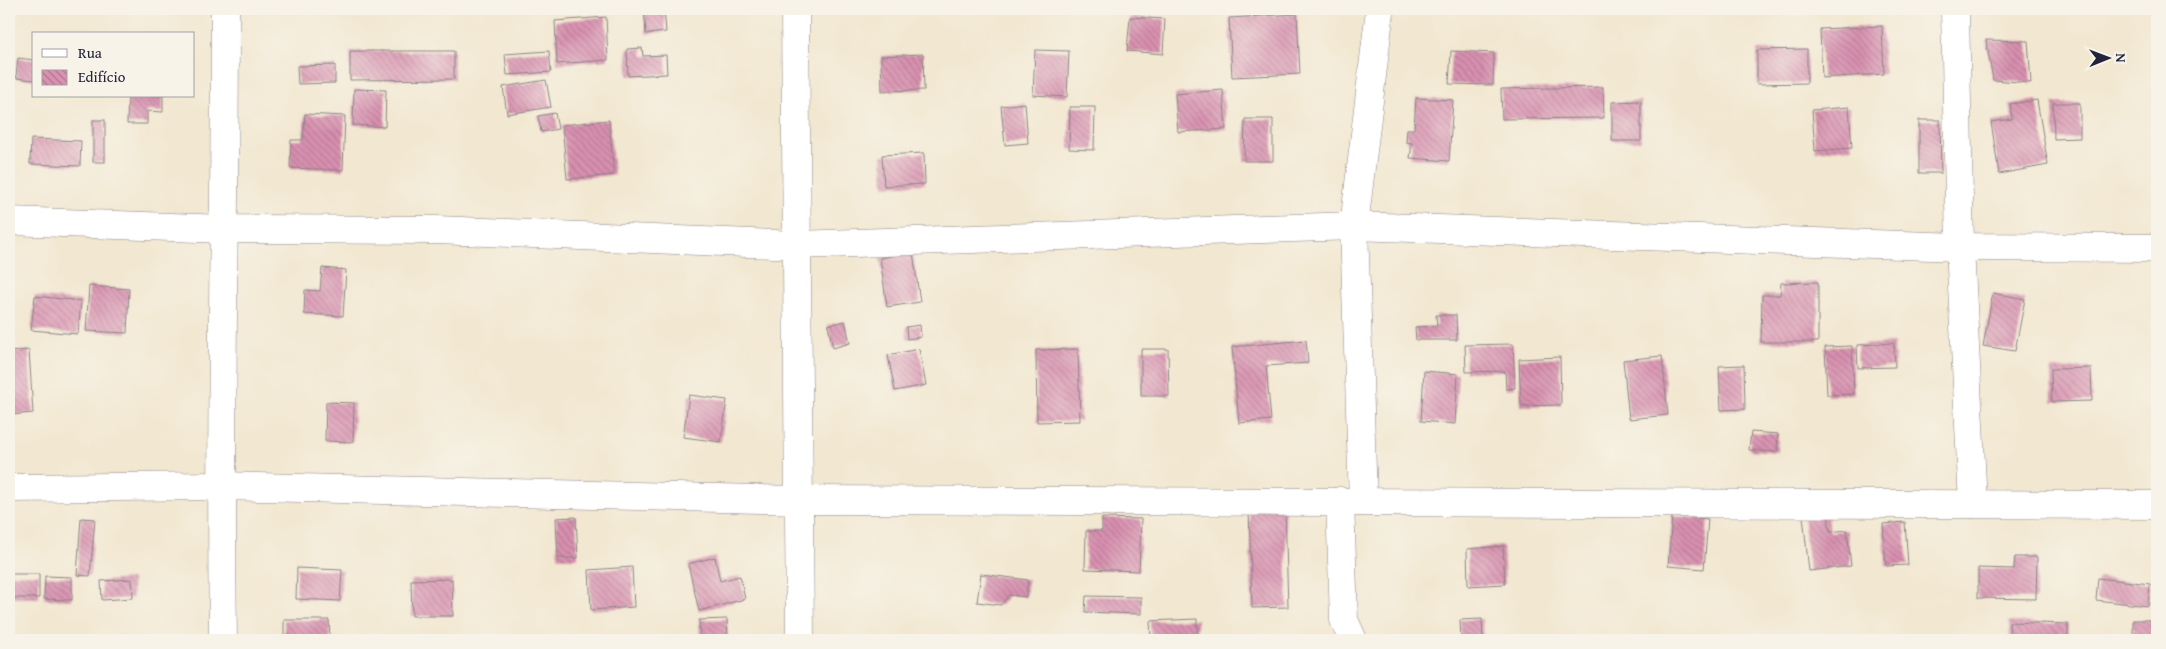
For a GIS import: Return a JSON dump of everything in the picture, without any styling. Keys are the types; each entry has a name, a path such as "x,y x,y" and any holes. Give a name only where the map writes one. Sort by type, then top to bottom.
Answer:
{"street":[{"path":"223,640 220,486 225,229 225,9"},
{"path":"795,9 800,640"},
{"path":"1353,640 1344,620 1351,501 1354,226 1380,9"},
{"path":"1955,9 1960,247 1973,504"},
{"path":"9,221 225,229 436,230 797,245 1354,226 1960,247 2157,248"},
{"path":"9,488 220,486 799,500 2157,505"}],"building":[{"path":"644,9 664,9 666,32 646,34"},
{"path":"1297,14 1300,74 1232,77 1229,18"},
{"path":"606,17 608,60 557,64 555,21"},
{"path":"1130,17 1165,19 1163,54 1127,51"},
{"path":"1882,26 1884,74 1822,78 1820,29"},
{"path":"1986,40 2028,41 2031,83 1993,80"},
{"path":"642,48 643,56 666,55 667,74 628,76 627,49"},
{"path":"1807,49 1807,83 1757,84 1757,50"},
{"path":"1035,50 1069,51 1067,97 1033,95"},
{"path":"350,51 454,51 454,79 350,80"},
{"path":"549,51 551,72 507,75 505,54"},
{"path":"1451,51 1494,53 1493,85 1449,84"},
{"path":"923,54 924,90 882,91 881,56"},
{"path":"18,58 32,60 32,80 16,78"},
{"path":"335,65 335,83 298,84 297,66"},
{"path":"546,80 551,107 507,114 503,87"},
{"path":"1603,87 1604,118 1502,119 1501,89"},
{"path":"354,89 386,90 385,127 353,125"},
{"path":"1223,90 1226,129 1178,132 1175,94"},
{"path":"128,98 163,98 163,112 147,111 147,124 127,124"},
{"path":"1416,98 1453,100 1449,161 1410,158 1412,143 1406,142 1407,129 1414,129"},
{"path":"2037,100 2048,165 1999,174 1991,122 2012,119 2010,104"},
{"path":"1641,101 1641,141 1612,141 1612,102"},
{"path":"1025,103 1028,143 1005,145 1001,106"},
{"path":"2053,103 2080,103 2080,138 2054,139"},
{"path":"1070,107 1095,107 1094,150 1069,149"},
{"path":"1849,107 1852,148 1815,151 1812,110"},
{"path":"555,113 558,129 541,132 538,116"},
{"path":"305,114 345,116 343,170 290,168 291,140 303,140"},
{"path":"1245,119 1273,119 1273,161 1244,161"},
{"path":"93,120 105,120 105,162 93,162"},
{"path":"609,120 614,175 567,179 562,125"},
{"path":"1919,120 1940,120 1941,173 1919,173"},
{"path":"31,139 81,141 80,166 30,164"},
{"path":"924,153 925,184 884,186 882,155"},
{"path":"913,252 920,302 887,307 880,258"},
{"path":"322,268 346,270 343,316 304,314 305,290 320,291"},
{"path":"1818,282 1818,342 1761,342 1762,295 1780,295 1781,283"},
{"path":"89,286 129,289 127,333 86,331"},
{"path":"1993,293 2025,299 2015,351 1983,346"},
{"path":"35,296 81,301 78,334 31,330"},
{"path":"1436,315 1456,315 1457,340 1416,340 1415,327 1437,326"},
{"path":"845,321 850,343 833,348 828,325"},
{"path":"920,325 921,337 907,339 906,327"},
{"path":"1306,340 1308,363 1266,366 1271,420 1239,423 1232,347"},
{"path":"1894,343 1895,367 1858,368 1857,345"},
{"path":"1513,344 1515,388 1506,389 1505,371 1466,372 1465,345"},
{"path":"1852,346 1854,394 1827,395 1825,347"},
{"path":"919,349 926,385 895,391 888,355"},
{"path":"1078,349 1080,421 1037,422 1036,350"},
{"path":"1141,349 1168,349 1169,396 1141,396"},
{"path":"29,350 33,413 9,415 9,352"},
{"path":"1662,356 1668,415 1629,419 1623,360"},
{"path":"1560,357 1561,405 1521,406 1519,359"},
{"path":"1744,365 1745,409 1721,410 1719,366"},
{"path":"2091,368 2092,401 2052,402 2051,369"},
{"path":"1424,371 1458,374 1455,424 1421,421"},
{"path":"689,395 727,400 721,442 683,437"},
{"path":"326,402 354,403 353,442 325,441"},
{"path":"1751,432 1778,434 1777,452 1749,450"},
{"path":"1285,508 1288,607 1252,608 1249,509"},
{"path":"1828,514 1830,532 1847,530 1851,566 1809,571 1803,516"},
{"path":"1672,516 1708,519 1704,569 1668,566"},
{"path":"576,517 578,558 558,558 556,518"},
{"path":"81,518 95,519 90,576 77,575"},
{"path":"1102,518 1141,519 1139,571 1085,569 1086,531 1102,531"},
{"path":"1905,522 1908,565 1886,566 1883,524"},
{"path":"1503,546 1505,584 1468,586 1467,549"},
{"path":"715,557 720,581 740,576 745,599 699,611 688,564"},
{"path":"2015,557 2037,557 2036,599 1978,598 1978,568 2014,569"},
{"path":"632,567 634,607 591,610 589,570"},
{"path":"297,568 342,570 340,601 296,599"},
{"path":"9,574 39,574 39,598 9,598"},
{"path":"981,574 1028,580 1026,597 1009,595 1001,605 977,602"},
{"path":"45,576 72,577 72,600 44,599"},
{"path":"2098,578 2150,584 2148,606 2096,600"},
{"path":"132,579 133,598 102,600 101,581"},
{"path":"452,579 453,616 412,616 411,580"},
{"path":"1086,596 1141,597 1141,614 1085,612"},
{"path":"727,619 728,640 700,640 699,620"},
{"path":"1197,619 1197,640 1151,640 1150,621"},
{"path":"1482,619 1483,640 1461,640 1460,620"},
{"path":"284,620 329,620 330,640 284,640"},
{"path":"2133,620 2157,620 2157,640 2133,640"},
{"path":"2009,622 2068,624 2068,640 2010,640"}]}
